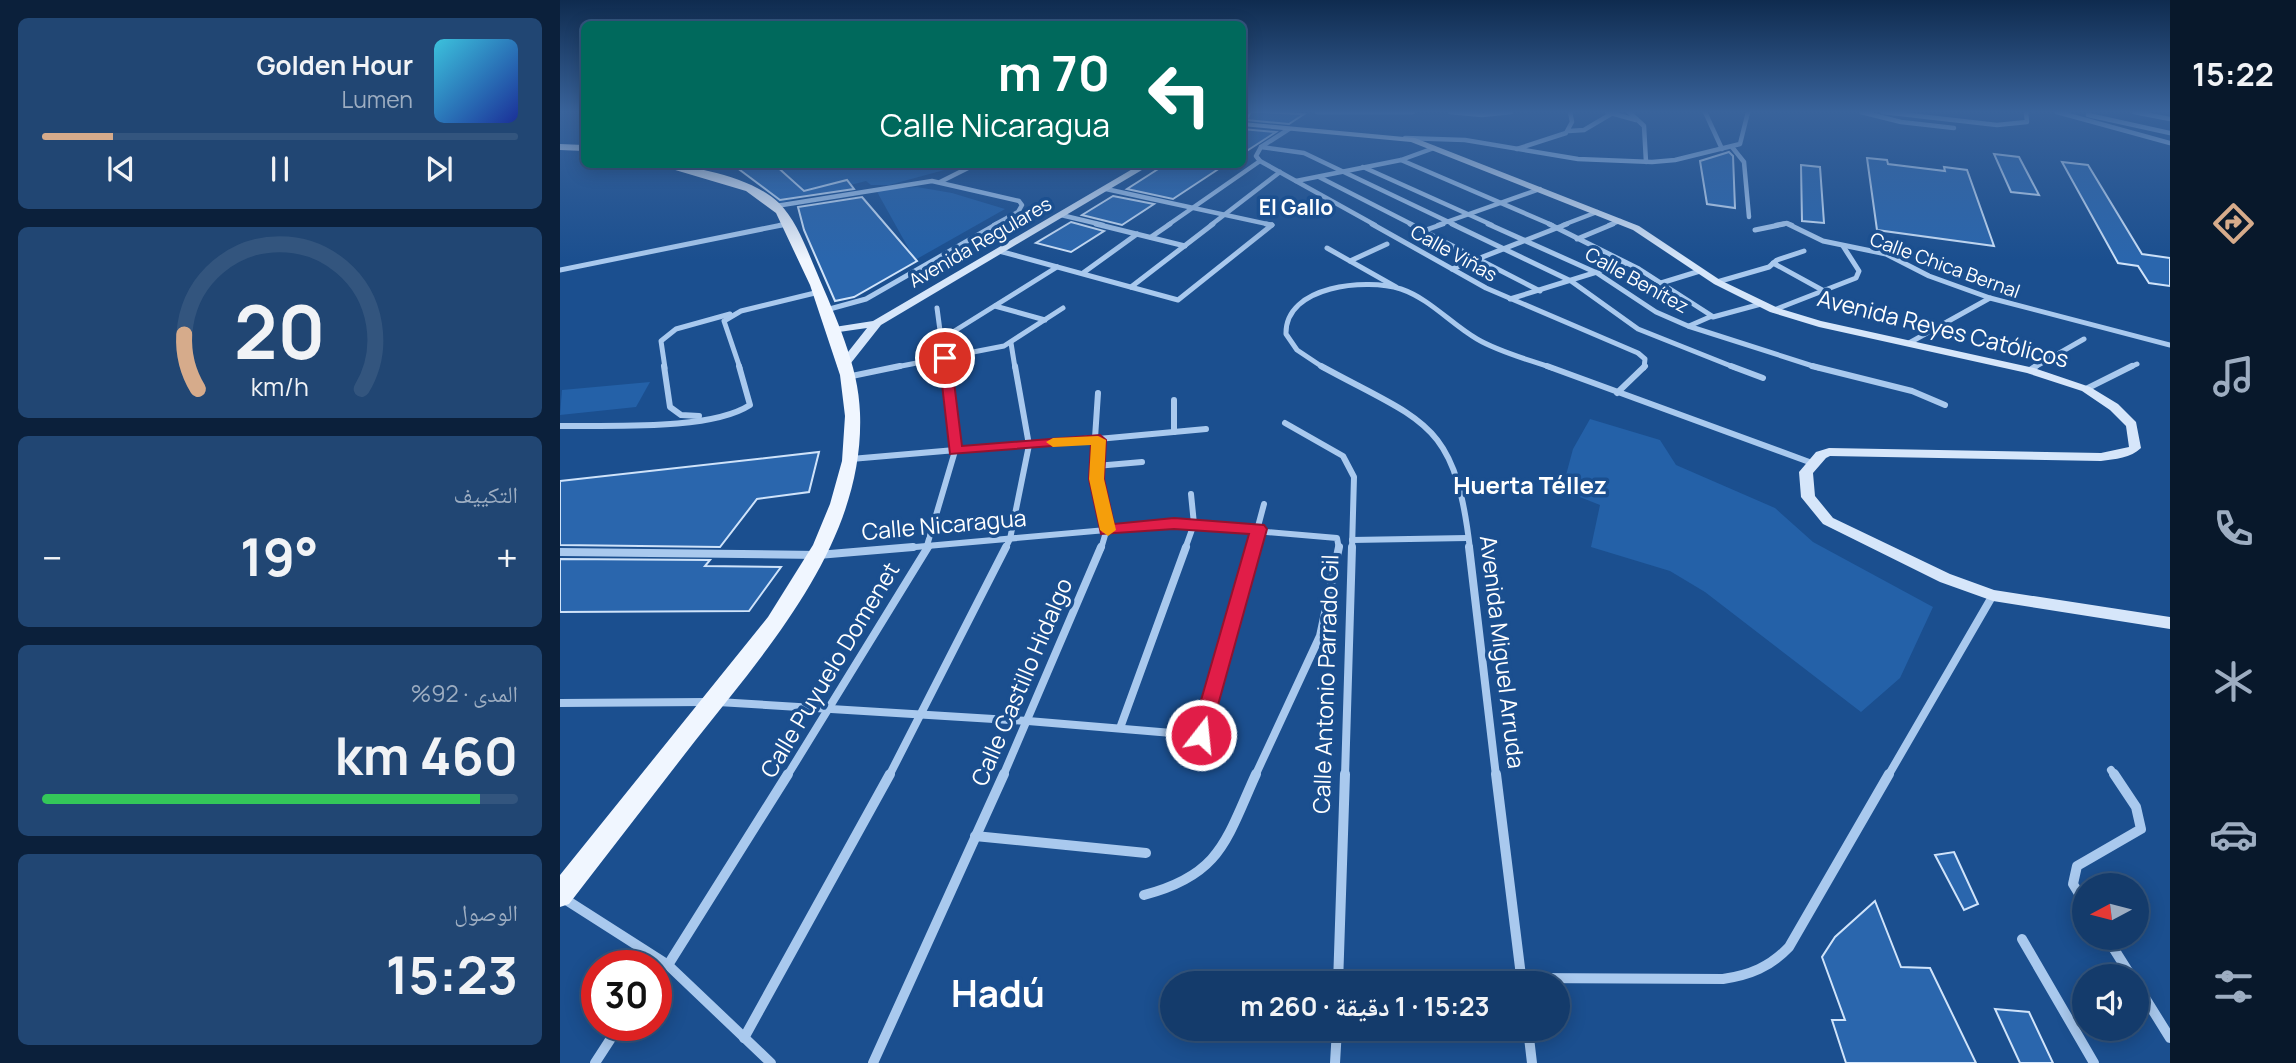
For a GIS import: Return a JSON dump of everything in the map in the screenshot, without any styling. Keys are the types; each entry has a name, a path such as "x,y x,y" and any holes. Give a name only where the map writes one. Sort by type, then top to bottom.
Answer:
{"main road":[{"name":"Avenida Reyes Católicos","path":"1469,162 1620,221 1648,235 1717,282 1774,310 1819,324 2030,370 2086,389 2114,407 2132,425 2135,448 2101,457 1838,451 1821,455 1812,463"},
{"path":"677,168 707,175"},
{"path":"560,896 763,638 818,555 839,504 850,459 853,414 845,372 819,292 787,225 776,206 753,192 697,171 695,168"},
{"name":"Avenida Regulares","path":"845,372 877,323 1142,168"},
{"path":"832,330 877,323"},
{"path":"1812,463 1806,472 1808,496 1828,521 1945,578 1993,595 2170,623"}],"street":[{"path":"1151,237 1259,162"},
{"name":"Calle Viñas","path":"1261,162 1510,299 1597,334 1645,359 1646,366 1617,393"},
{"path":"1317,162 1571,281 1638,329 1678,348 1763,378"},
{"path":"1296,181 1392,162"},
{"path":"1405,162 1503,203 1626,262 1713,317"},
{"path":"1634,162 1652,162"},
{"path":"1744,162 1749,217"},
{"name":"Calle Benítez","path":"1363,167 1597,273 1656,313 1786,359 1912,391 1945,405"},
{"path":"939,182 968,168"},
{"path":"1131,287 1280,172"},
{"path":"1319,177 1540,291"},
{"path":"776,206 922,182 939,182 1019,201 1022,207 866,299 825,310"},
{"path":"1423,231 1540,189"},
{"path":"999,251 1178,300 1272,225 1106,190"},
{"path":"1452,269 1597,212"},
{"path":"1061,215 1185,246"},
{"path":"1577,239 1620,221"},
{"name":"Calle Chica Bernal","path":"1755,230 1787,223 1823,241 1886,254 1954,286 1990,298 2170,345"},
{"path":"560,270 787,225"},
{"path":"1083,273 1137,234"},
{"path":"1350,261 1387,244"},
{"path":"1774,310 1858,275 1859,271 1843,246"},
{"path":"1327,248 1400,289"},
{"path":"1717,282 1769,267 1804,251"},
{"path":"1510,299 1626,262"},
{"path":"1773,263 1825,290"},
{"path":"940,340 1057,267"},
{"path":"1661,283 1700,271"},
{"name":"Avenida Miguel Arruda","path":"1521,971 1467,538 1454,470 1434,433 1397,403 1307,358 1293,347 1286,334 1290,314 1311,297 1358,286 1400,289 1413,294 1476,340 1812,463"},
{"path":"724,418 681,415 670,407 661,341 676,329 819,292"},
{"path":"1909,343 1990,298"},
{"path":"1688,326 1761,304"},
{"path":"995,306 1045,320"},
{"name":"Calle Puyuelo Domenet","path":"672,959 831,707 928,546 955,451 937,308"},
{"path":"845,372 945,358 1011,343 1063,308"},
{"path":"560,426 638,425 735,415 750,405 724,321 741,311"},
{"path":"2030,370 2084,339"},
{"path":"744,1038 923,714 1010,539 1029,444 1011,343"},
{"path":"2086,389 2137,364"},
{"path":"1098,393 1096,467 1107,530"},
{"path":"1174,400 1174,432"},
{"name":"Calle Antonio Parrado Gil","path":"1285,422 1334,449 1349,464 1354,477 1338,971"},
{"path":"850,459 1206,429"},
{"path":"1096,467 1142,462"},
{"path":"1120,728 1194,524 1191,494"},
{"path":"1201,735 1265,504"},
{"name":"Calle Nicaragua","path":"560,552 818,555 1194,524 1331,537 1339,542 1320,636 1224,844 1205,872 1195,879 1144,895"},
{"name":"Calle Castillo Hidalgo","path":"873,1063 1028,721 1107,530"},
{"path":"1352,540 1467,538"},
{"name":"Avenida Miguel Arruda","path":"1570,981 1723,979 1745,976 1765,969 1778,959 1789,947 1993,595"},
{"path":"560,703 713,702 831,707 1220,737"},
{"path":"2075,873 2077,866 2138,834 2141,829 2136,807 2110,770"},
{"path":"975,836 1146,853"},
{"path":"560,896 645,950"},
{"path":"2022,939 2094,1063"},
{"path":"672,969 771,1063"},
{"path":"2149,1002 2166,1027 2170,1038"},
{"path":"595,1063 609,1041"},
{"path":"1335,1063 1336,1041"},
{"path":"1529,1041 1532,1063"}],"shaded area":[{"path":"740,168 952,168 889,185 871,185 866,181 780,203"},
{"path":"917,187 952,193 1005,209 915,260 876,190"},
{"path":"650,382 636,407 560,415 562,390"},
{"path":"1590,419 1660,440 1676,465 1775,508 1813,542 1933,607 1900,678 1861,712 1705,592 1670,571 1591,547 1600,505 1562,490 1573,449"}],"building":[{"path":"1700,162 1733,162 1735,208 1707,204"},
{"path":"1868,162 1887,162 1888,164 1945,171 1944,167 1967,170 1994,246 1877,230"},
{"path":"1997,162 2021,162 2039,195 2011,192"},
{"path":"2062,162 2088,165 2142,254 2170,258 2170,286 2149,283 2138,266 2118,263"},
{"path":"1801,165 1820,167 1824,223 1802,221"},
{"path":"737,168 778,168 804,191 847,180 854,189 780,200"},
{"path":"1160,168 1220,168 1173,199 1127,189"},
{"path":"1113,196 1154,204 1122,225 1082,215"},
{"path":"862,197 917,261 854,297 835,301 804,230 798,207"},
{"path":"1071,222 1104,231 1071,252 1036,243"},
{"path":"819,452 809,492 757,499 720,547 560,545 560,481"},
{"path":"560,559 710,560 705,566 781,567 749,611 560,612"},
{"path":"1954,852 1978,904 1964,910 1935,855"},
{"path":"1875,901 1901,967 1930,968 1976,1063 1846,1063 1832,1020 1845,1020 1822,957 1835,937"},
{"path":"1995,1009 2029,1012 2053,1063 2020,1063"}],"slow traffic":[{"path":"1053,442 1098,439 1097,479 1108,530"}],"district":[{"name":"El Gallo","path":"1296,208"},
{"name":"Huerta Téllez","path":"1530,486"},
{"name":"Hadú","path":"998,994"}],"route":[{"path":"945,358 955,451 1095,438 1098,439 1097,479 1107,517 1107,530 1174,524 1259,529 1201,735"}]}
